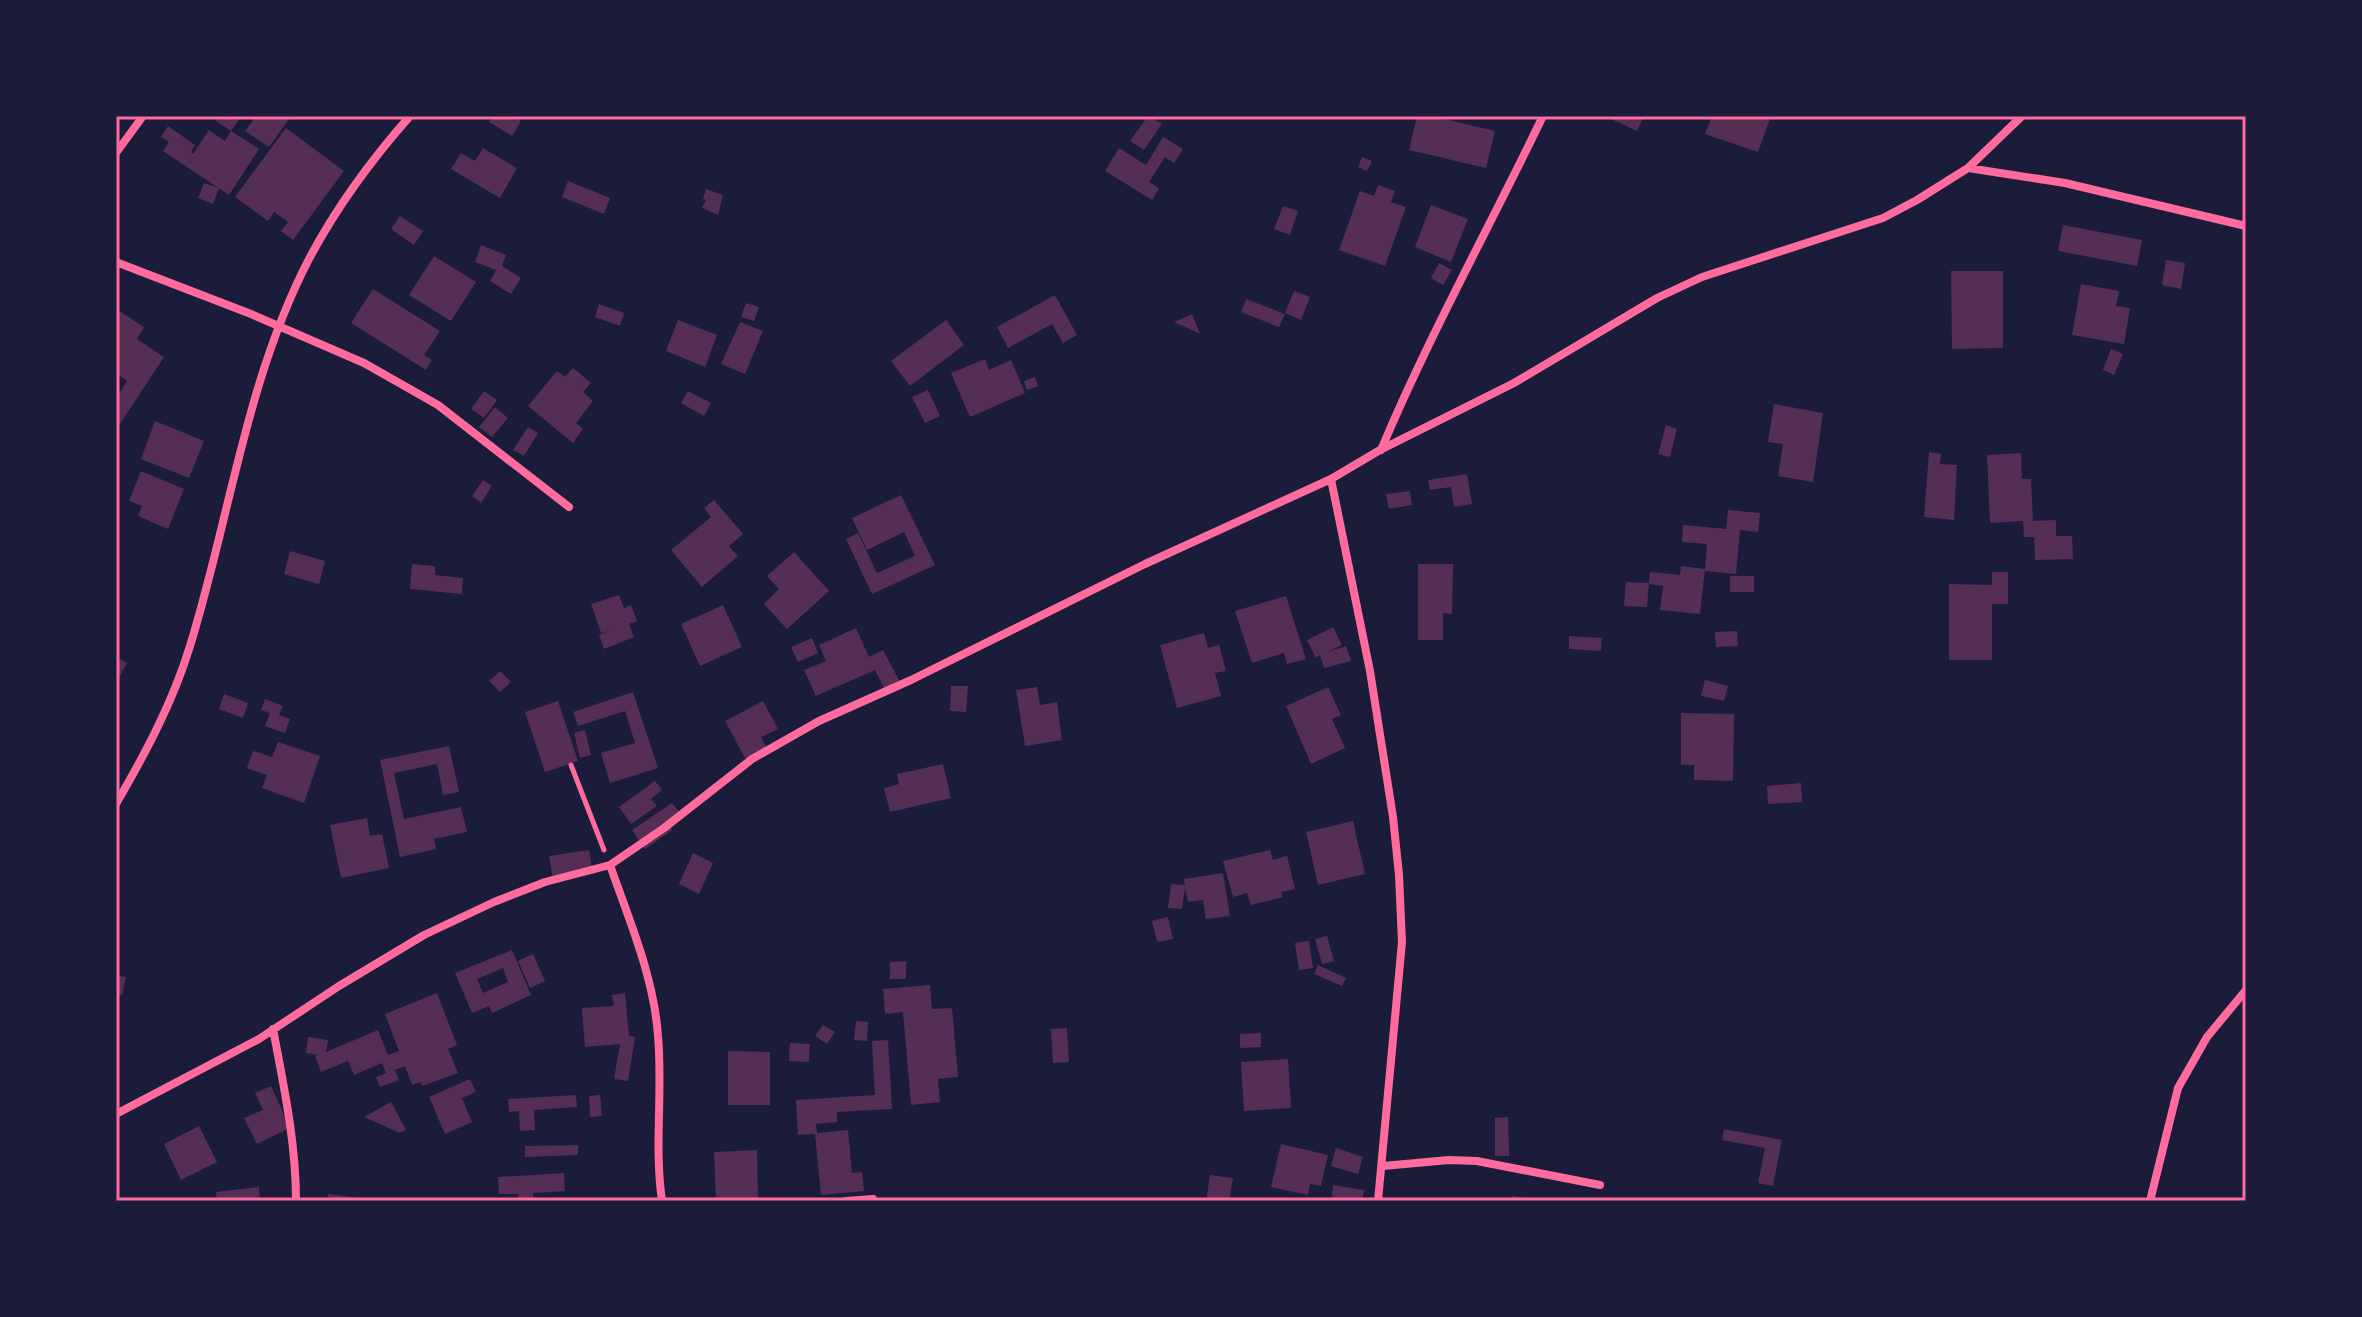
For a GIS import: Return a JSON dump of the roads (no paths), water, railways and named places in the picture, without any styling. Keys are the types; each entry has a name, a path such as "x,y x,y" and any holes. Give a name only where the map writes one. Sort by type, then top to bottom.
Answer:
{"street":[{"path":"116,153 143,116"},
{"path":"1380,450 1424,353 1483,241 1543,116"},
{"path":"116,1114 273,1029 424,935 532,887 610,865 664,828 752,759 819,721 1331,479 1380,450 1514,383 1668,293 1702,277 1883,218 1968,168 2022,116"},
{"path":"116,804 164,715 190,648 250,414 280,327 309,259 339,211 409,117"},
{"path":"1968,168 2065,183 2246,226"},
{"path":"116,262 364,363 438,405 569,507"},
{"path":"1331,479 1367,657 1393,817 1399,875 1402,942 1378,1201"},
{"path":"610,865 653,995 658,1036 658,1140 662,1201"},
{"path":"2150,1201 2178,1088 2207,1037 2246,990"},
{"path":"273,1029 291,1127 296,1165 296,1201"},
{"path":"1383,1166 1449,1160 1477,1161 1600,1185"},
{"path":"846,1201 873,1199"}]}
